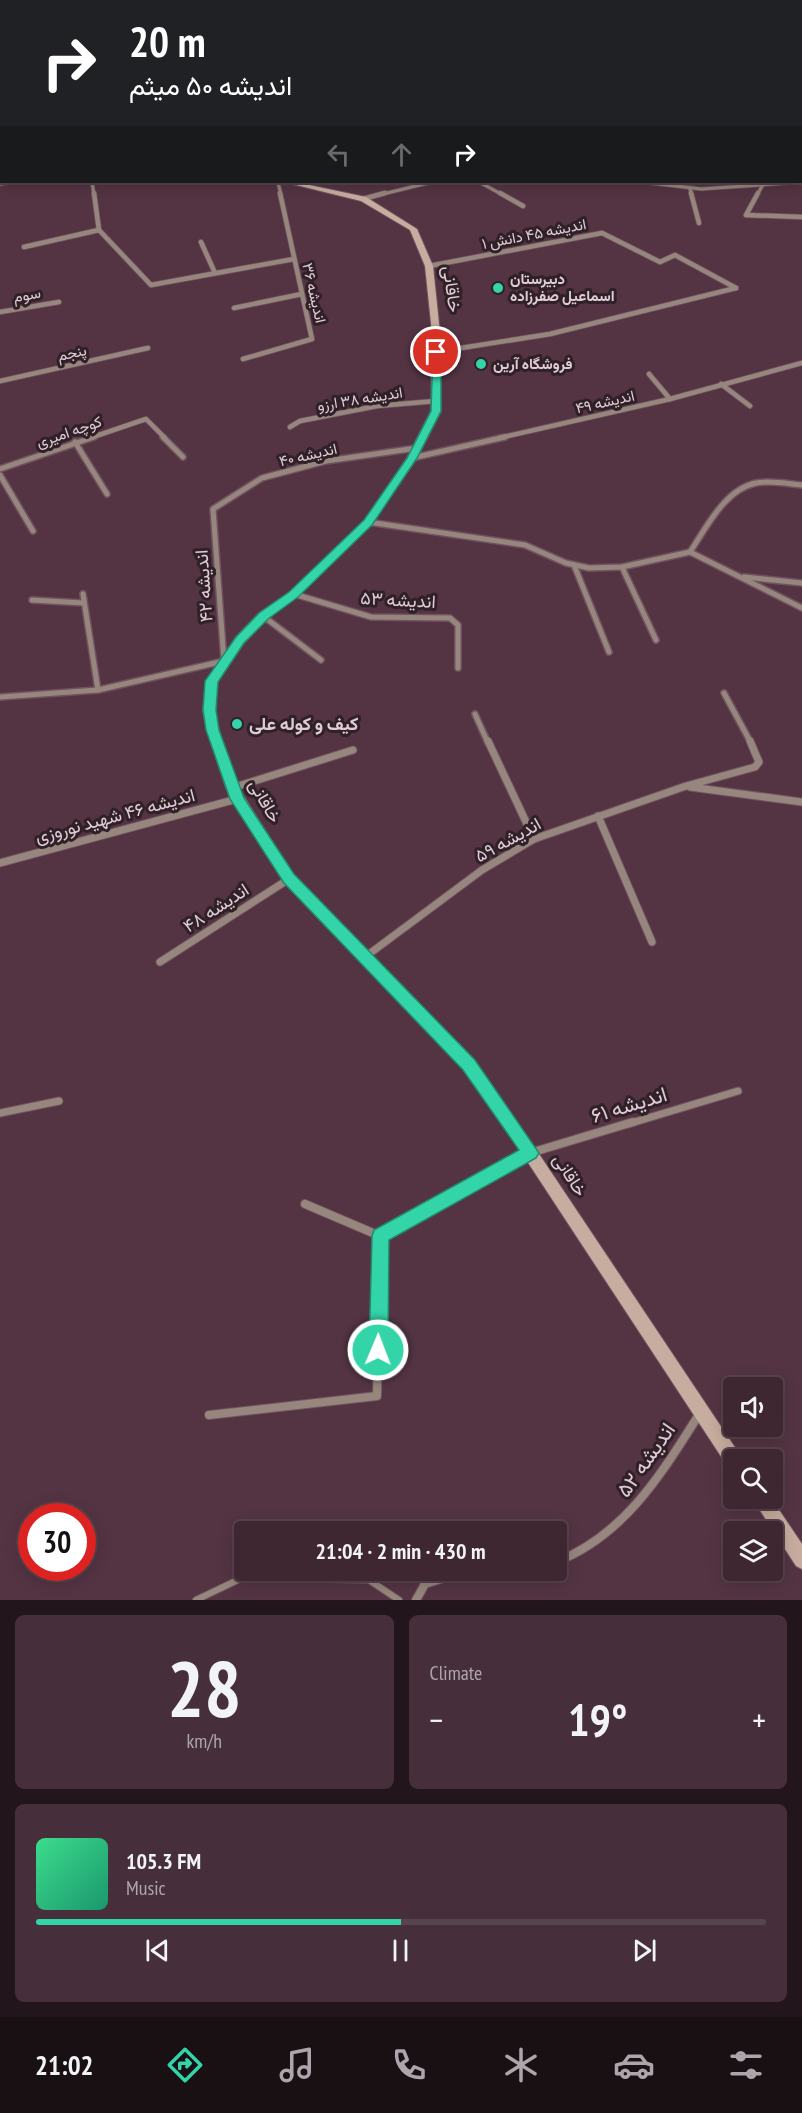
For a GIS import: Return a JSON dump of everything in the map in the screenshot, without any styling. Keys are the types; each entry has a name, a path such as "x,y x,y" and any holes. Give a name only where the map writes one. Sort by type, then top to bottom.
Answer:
{"main road":[{"name":"خاقانی","path":"292,183 363,199 413,229 429,266 436,352 436,411 415,453 368,522 294,594 263,616 224,661 212,681 209,710 213,730 235,793 289,879 469,1065 530,1153 726,1449"},
{"path":"767,1509 802,1560"}],"street":[{"path":"92,183 99,230 151,285 294,259"},
{"name":"اندیشه ۳۶","path":"243,359 312,339 278,183"},
{"path":"363,199 428,183"},
{"path":"481,183 523,206"},
{"path":"646,183 690,189 764,183"},
{"path":"764,183 746,216 802,217"},
{"path":"690,189 699,223"},
{"path":"24,247 99,230"},
{"name":"اندیشه ۴۵ دانش ۱","path":"429,266 602,233 660,262 675,255 736,288 550,334 436,352"},
{"path":"201,242 215,273"},
{"path":"234,308 302,294"},
{"name":"سوم","path":"0,312 58,302"},
{"name":"پنجم","path":"0,381 148,348"},
{"name":"اندیشه ۴۹","path":"415,453 670,399 802,363"},
{"path":"649,374 670,399"},
{"path":"721,384 750,406"},
{"name":"اندیشه ۳۸ ارزو","path":"290,427 300,421 377,406 436,401"},
{"name":"کوچه امیری","path":"0,469 146,419 183,457"},
{"path":"75,442 108,494"},
{"name":"اندیشه ۴۰","path":"213,509 262,478 326,461 415,453"},
{"path":"0,475 33,531"},
{"path":"690,552 719,510 745,487 754,483 802,484"},
{"name":"اندیشه ۴۲","path":"213,509 224,661"},
{"path":"368,522 525,545 574,565 589,568 622,567 690,552 802,608"},
{"path":"574,565 609,652"},
{"path":"622,567 656,640"},
{"path":"738,576 802,583"},
{"path":"83,594 98,690"},
{"name":"اندیشه ۵۳","path":"294,594 370,617 450,618 458,625 458,668"},
{"path":"32,600 84,603"},
{"path":"263,616 321,660"},
{"path":"0,697 98,690 224,661"},
{"name":"اندیشه ۵۹","path":"364,957 482,870 534,839 686,786 755,767 759,762 724,693"},
{"path":"476,714 534,839"},
{"name":"اندیشه ۴۶ شهید نوروزی","path":"0,863 235,793 353,750"},
{"name":"اندیشه ۵۹","path":"686,786 802,802"},
{"path":"598,816 652,942"},
{"name":"اندیشه ۴۸","path":"160,962 289,879"},
{"name":"اندیشه ۶۱","path":"380,1236 530,1153 738,1090"},
{"path":"0,1113 59,1101"},
{"path":"209,1415 377,1396 380,1236 305,1204"},
{"name":"اندیشه ۵۲","path":"567,1559 577,1557 636,1508 700,1412"},
{"path":"416,1600 425,1584 434,1581"}],"lane":[{"path":"196,1600 244,1577 369,1580 399,1600"}],"place":[{"name":"دبیرستان اسماعیل صفرزاده","path":"498,288"},
{"name":"فروشگاه آرین","path":"481,364"},
{"name":"کیف و کوله علی","path":"237,724"}],"route":[{"path":"378,1350 380,1236 530,1153 469,1065 289,879 237,799 213,730 209,710 212,681 240,640 263,616 294,594 368,522 412,458 436,411 436,352"}]}
